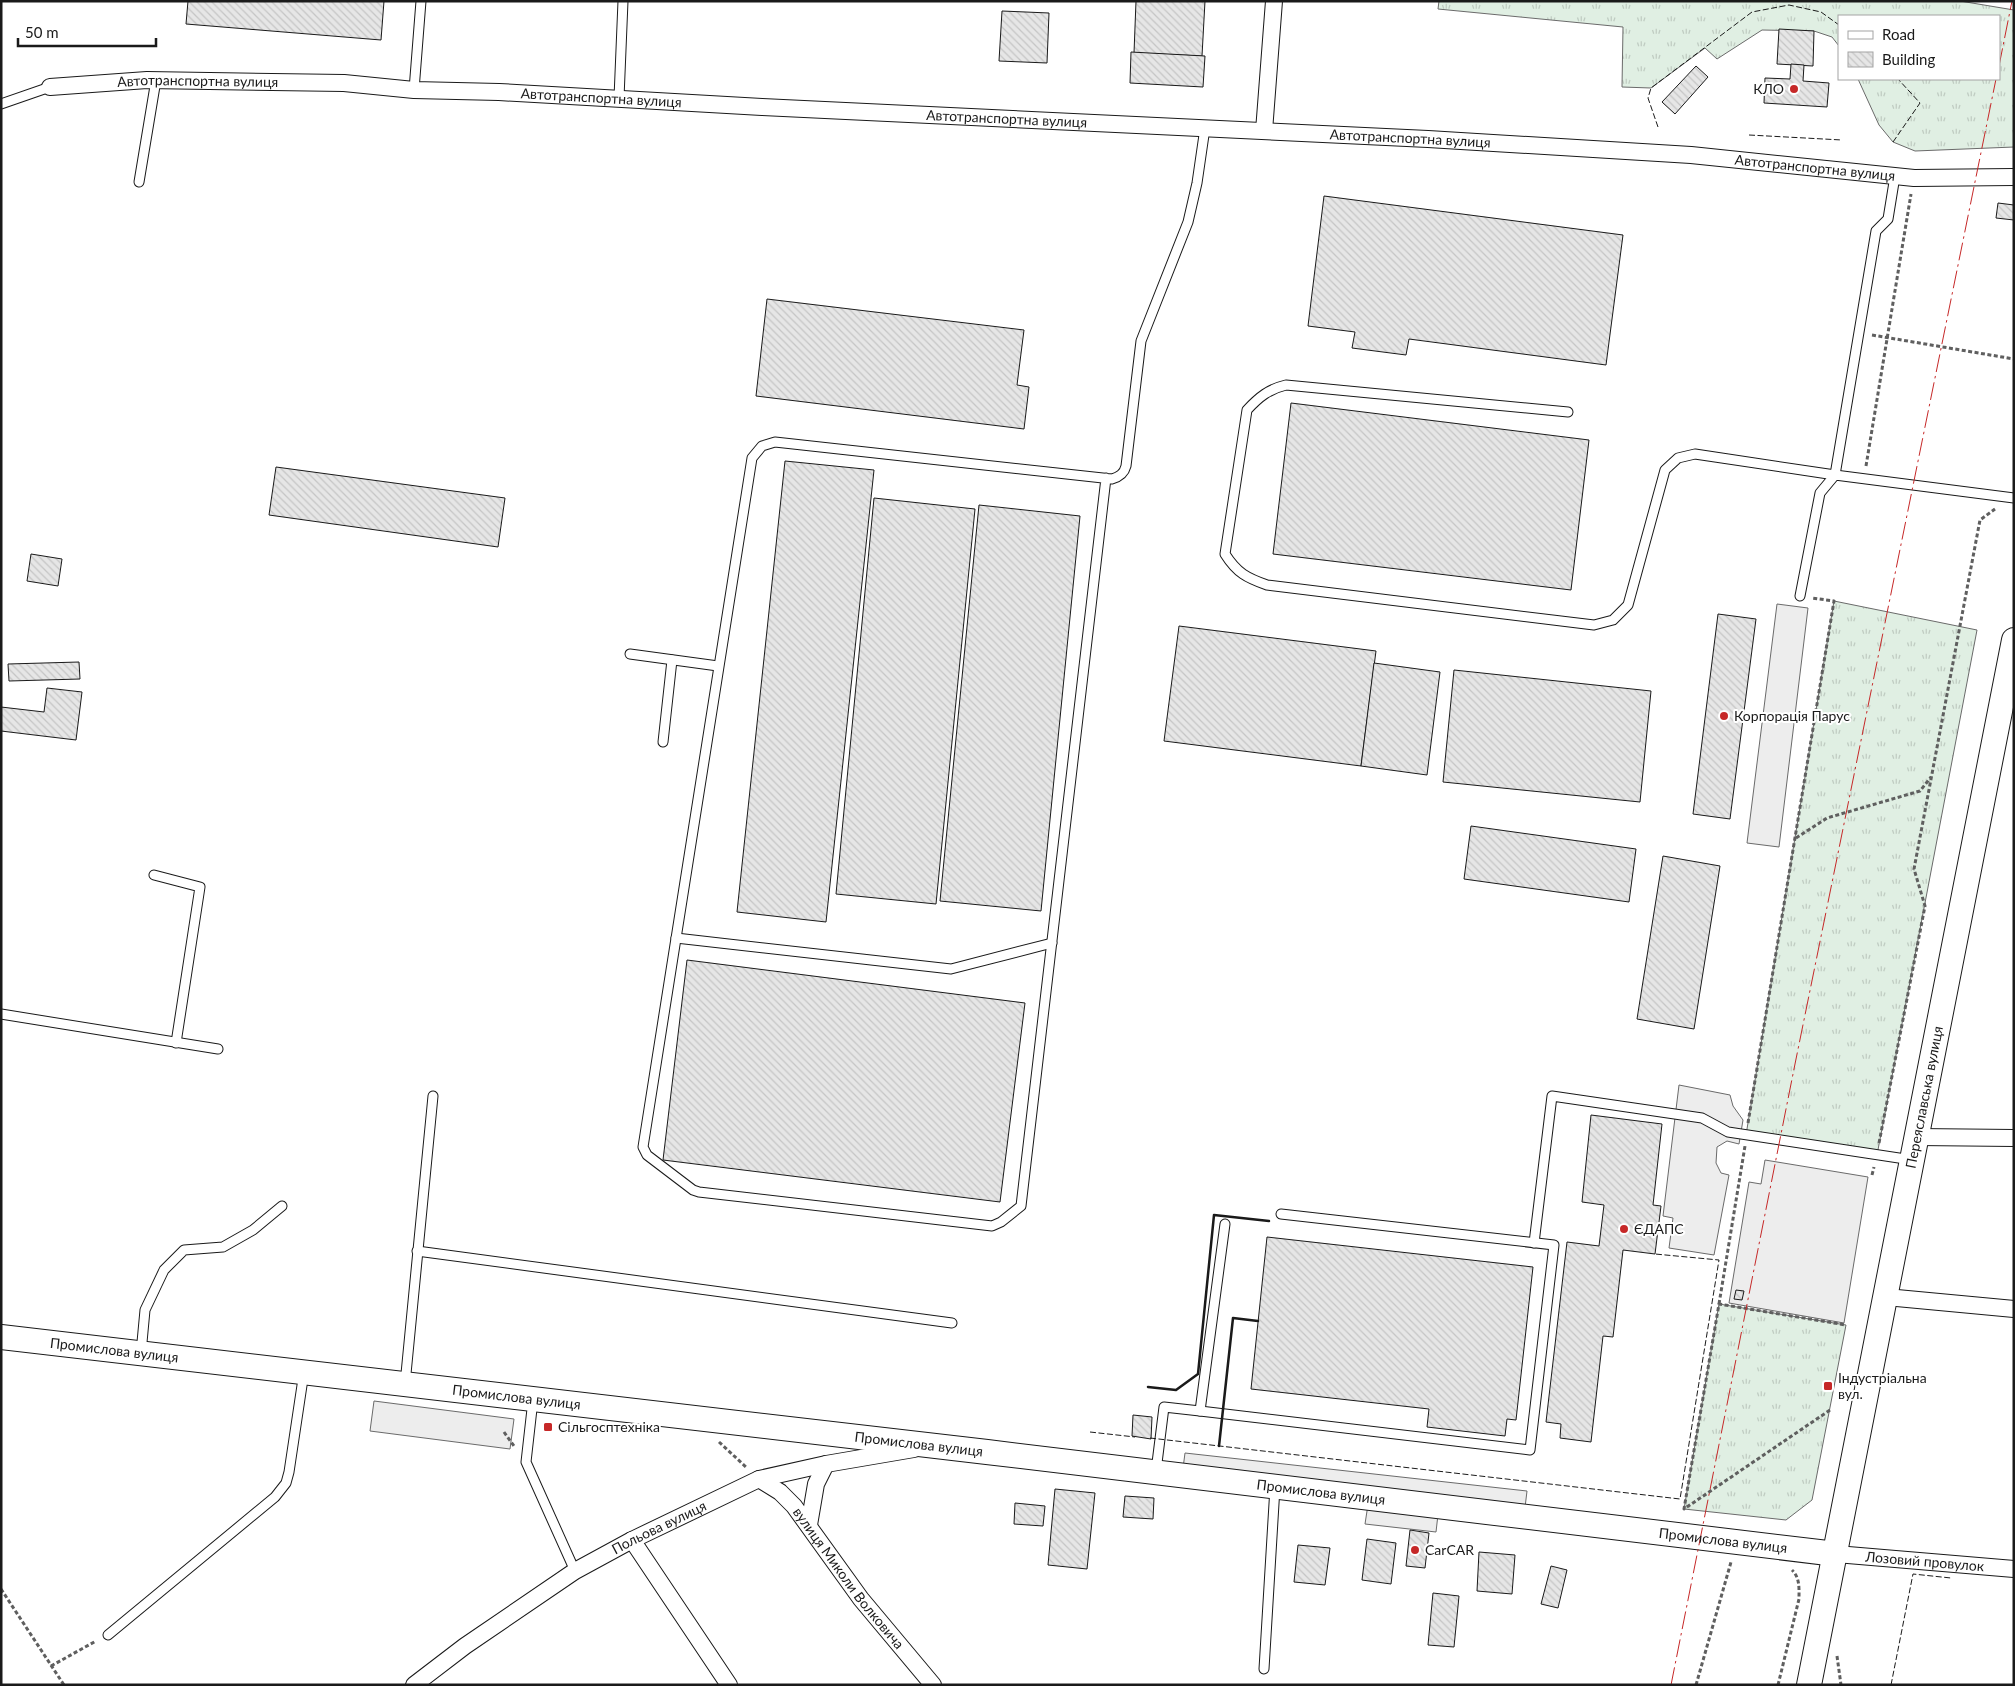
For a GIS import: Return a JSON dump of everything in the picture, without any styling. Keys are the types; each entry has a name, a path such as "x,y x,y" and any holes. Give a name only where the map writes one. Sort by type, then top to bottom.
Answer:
{"street":[{"path":"1264,131 1274,1"},
{"name":"Автотранспортна вулиця","path":"50,87 156,80 344,83 414,90 499,92 1428,138 1691,155 1914,178 2014,177"},
{"name":"Переяславська вулиця","path":"1809,1685 2014,640"},
{"path":"1917,1137 2014,1138"},
{"path":"1886,1297 2014,1309"},
{"name":"Промислова вулиця","path":"1,1337 936,1446 1836,1554"},
{"name":"Польова вулиця","path":"414,1685 465,1646 575,1571 632,1540 759,1479 826,1464 936,1446"},
{"path":"809,1525 816,1484 826,1464"},
{"name":"вулиця Миколи Волковича","path":"759,1479 780,1492 809,1525 861,1599 933,1685"},
{"path":"632,1540 729,1685"},
{"name":"Лозовий провулок","path":"1836,1554 2014,1569"}],"lane":[{"path":"414,90 421,1"},
{"path":"619,98 623,1"},
{"path":"139,182 156,80"},
{"name":"Автотранспортна вулиця","path":"1,104 50,87"},
{"path":"1106,478 1022,1203 1019,1209 992,1226 693,1190 647,1155 643,1147 752,458 762,446 775,442 1117,478 1122,474 1126,466 1141,341 1188,222 1197,183 1205,128"},
{"path":"1800,596 1820,493 1836,475 1876,231 1888,219 1895,176"},
{"path":"1568,412 1286,385 1273,388 1259,397 1248,410 1225,554 1233,568 1249,579 1267,585 1594,625 1613,620 1628,605 1665,470 1678,458 1695,454 1864,479 2013,498"},
{"path":"630,654 718,666"},
{"path":"663,742 672,660"},
{"path":"154,875 200,887 176,1043"},
{"path":"676,938 951,969 1052,943"},
{"path":"1,1014 218,1049"},
{"path":"404,1384 433,1096"},
{"path":"1534,1243 1552,1096 1702,1118 1728,1132 1912,1160"},
{"path":"141,1353 145,1310 164,1270 184,1250 223,1247 253,1230 282,1206"},
{"path":"1156,1473 1164,1407 1530,1450 1554,1245 1281,1214"},
{"path":"1200,1412 1225,1224"},
{"path":"418,1251 952,1323"},
{"path":"108,1635 275,1497 281,1490 289,1472 304,1372"},
{"path":"533,1399 526,1462 575,1571"},
{"path":"1264,1670 1275,1487"}],"path":[{"path":"1864,479 1914,178"},
{"path":"1859,333 2014,360"},
{"path":"1877,1155 1925,906 1914,869 1980,520 2013,498"},
{"path":"1800,596 1834,601 1684,1509 1830,1410"},
{"path":"1795,838 1827,818 1920,790 1932,776"},
{"path":"1719,1304 1846,1325"},
{"path":"1696,1685 1736,1542"},
{"path":"1778,1685 1799,1598 1799,1585 1796,1574 1788,1566"},
{"path":"1,1589 64,1685"},
{"path":"51,1666 108,1635"}],"green space":[{"path":"1439,1 1960,1 2014,10 2014,147 1915,151 1893,142 1879,125 1858,80 2000,80 2000,15 1838,15 1838,45 1832,37 1814,31 1762,30 1717,59 1705,48 1651,88 1622,87 1623,27 1438,9"},
{"path":"1834,601 1977,630 1877,1155 1746,1135"},
{"path":"1719,1304 1846,1325 1812,1500 1786,1520 1684,1509"}],"shaded area":[{"path":"1777,604 1808,608 1779,847 1747,843"},
{"path":"1679,1085 1730,1095 1733,1106 1743,1120 1739,1144 1727,1141 1717,1147 1716,1163 1721,1173 1729,1175 1714,1255 1669,1248 1673,1218 1663,1216"},
{"path":"1765,1160 1868,1177 1844,1323 1729,1303 1749,1182 1761,1184"},
{"path":"374,1401 514,1419 510,1449 370,1431"},
{"path":"1185,1453 1527,1491 1524,1516 1439,1506 1436,1532 1365,1524 1369,1498 1182,1476"}],"building":[{"path":"188,1 384,1 381,40 186,24"},
{"path":"1136,1 1205,1 1202,56 1134,53"},
{"path":"1002,11 1049,13 1047,63 999,61"},
{"path":"1779,29 1814,31 1813,66 1777,64"},
{"path":"1131,52 1205,56 1203,87 1130,83"},
{"path":"1791,64 1804,65 1803,81 1829,83 1827,107 1764,103 1765,78 1790,79"},
{"path":"1696,66 1708,77 1675,114 1662,102"},
{"path":"1324,196 1623,235 1606,365 1409,339 1406,355 1352,348 1355,332 1308,326"},
{"path":"1998,203 2014,205 2014,220 1996,218"},
{"path":"767,299 1024,330 1017,385 1029,387 1024,429 756,396"},
{"path":"1291,403 1589,440 1571,590 1273,554"},
{"path":"785,461 874,470 826,922 737,912"},
{"path":"276,467 505,498 498,547 269,515"},
{"path":"874,498 975,509 936,904 836,894"},
{"path":"979,505 1080,516 1041,911 940,901"},
{"path":"31,554 62,559 58,586 27,581"},
{"name":"Корпорація Парус","path":"1718,614 1756,619 1730,819 1693,814"},
{"path":"1179,626 1376,651 1361,766 1164,741"},
{"path":"79,662 80,679 9,681 8,664"},
{"path":"1374,663 1440,672 1427,775 1361,766"},
{"path":"1454,670 1651,691 1640,802 1443,782"},
{"path":"47,688 82,692 76,740 1,731 1,707 44,712"},
{"path":"1471,826 1636,849 1629,902 1464,879"},
{"path":"1663,856 1720,866 1694,1029 1637,1019"},
{"path":"687,960 1025,1003 1000,1202 663,1160"},
{"path":"1591,1115 1662,1124 1653,1205 1661,1206 1655,1254 1623,1250 1613,1337 1603,1336 1591,1442 1560,1438 1561,1424 1546,1422 1567,1242 1599,1246 1604,1205 1582,1202"},
{"path":"1267,1237 1533,1267 1516,1420 1507,1419 1505,1436 1427,1427 1429,1409 1251,1389"},
{"path":"1736,1290 1744,1291 1742,1300 1734,1299"},
{"path":"1133,1415 1152,1417 1151,1439 1132,1436"},
{"path":"1055,1489 1095,1493 1087,1569 1048,1565"},
{"path":"1125,1496 1154,1498 1153,1519 1123,1517"},
{"path":"1015,1503 1045,1506 1043,1526 1014,1524"},
{"path":"1410,1530 1429,1533 1425,1568 1406,1566"},
{"path":"1367,1539 1396,1543 1391,1584 1362,1580"},
{"path":"1298,1545 1330,1548 1325,1585 1294,1582"},
{"path":"1479,1552 1515,1555 1512,1594 1477,1591"},
{"path":"1551,1566 1567,1570 1558,1608 1541,1604"},
{"path":"1433,1593 1459,1596 1454,1647 1428,1645"}],"fence":[{"path":"1658,127 1648,98 1651,88 1752,12 1789,5 1821,12 1838,24"},
{"path":"1893,142 1920,103 1899,80"},
{"path":"1749,135 1842,140"},
{"path":"1150,1438 1680,1499 1719,1260 1655,1254"},
{"path":"1090,1432 1135,1437"},
{"path":"1891,1685 1913,1574 1951,1578"}],"wall":[{"path":"1148,1387 1176,1390 1198,1374 1214,1215 1269,1221"},
{"path":"1219,1446 1233,1318 1258,1321"}],"power":[{"path":"2000,61 2012,1"},
{"path":"1671,1685 1795,1064 1996,80"}],"place":[{"name":"КЛО","path":"1794,89"},
{"name":"Корпорація Парус","path":"1724,716"},
{"name":"ЄДАПС","path":"1624,1229"},
{"name":"Індустріальна вул.","path":"1828,1386"},
{"name":"Сільгосптехніка","path":"548,1427"},
{"name":"CarCAR","path":"1415,1550"}]}
